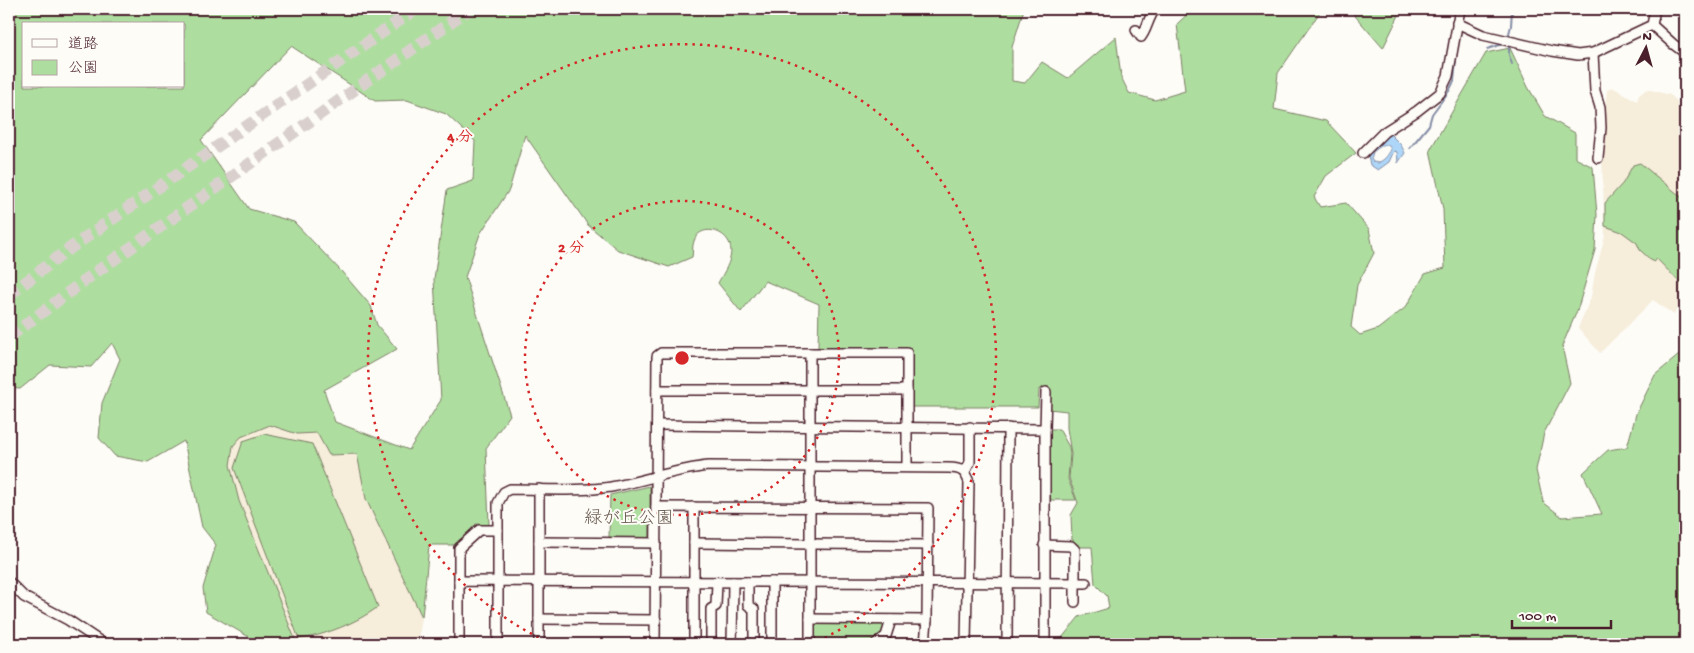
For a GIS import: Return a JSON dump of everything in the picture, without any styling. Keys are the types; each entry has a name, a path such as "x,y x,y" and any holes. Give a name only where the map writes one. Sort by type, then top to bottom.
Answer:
{"street":[{"path":"1136,30 1141,37 1155,9"},
{"path":"1363,153 1384,132 1418,112 1440,93 1448,76 1460,9"},
{"path":"1652,25 1655,9"},
{"path":"1456,23 1483,35 1552,52 1578,55 1593,53 1652,25"},
{"path":"1652,25 1685,53"},
{"path":"1593,53 1595,91 1600,107 1601,128 1598,158"},
{"path":"655,644 657,356 661,353 907,353 907,467"},
{"path":"809,644 810,353"},
{"path":"657,390 907,390"},
{"path":"1045,644 1046,392"},
{"path":"656,425 1045,429"},
{"path":"965,472 970,462 970,427"},
{"path":"1007,644 1008,428"},
{"path":"498,644 498,503 504,492 510,489 588,489 609,487 682,470 709,466 959,468 965,472 969,482 966,644"},
{"path":"539,489 539,644"},
{"path":"656,507 928,508 928,583 925,644"},
{"path":"694,507 694,644"},
{"path":"459,644 459,548 479,530 498,530"},
{"path":"539,542 656,543"},
{"path":"694,544 928,545"},
{"path":"1044,545 1071,546 1076,550 1075,602"},
{"path":"459,581 1086,583"},
{"path":"9,582 24,597 68,620 104,644"},
{"path":"710,644 711,609 716,606 717,582"},
{"path":"732,644 733,582"},
{"path":"748,582 748,606 754,609 754,644"},
{"path":"772,582 772,644"},
{"path":"539,619 656,620"},
{"path":"810,619 927,620"},
{"path":"876,644 886,636 891,620"}],"shaded area":[{"path":"1612,87 1637,101 1639,95 1647,89 1670,95 1676,100 1685,117 1685,291 1674,315 1653,300 1600,353 1578,328 1591,297 1605,236 1602,156 1607,90"},
{"path":"270,425 297,434 317,433 329,455 357,454 366,499 422,617 418,644 297,644 239,501 230,465 233,446 241,437"}],"green space":[{"path":"9,9 1024,9 1012,47 1012,81 1025,83 1042,62 1068,78 1116,37 1121,77 1129,93 1155,100 1185,91 1177,24 1193,9 1322,9 1278,73 1274,109 1326,121 1356,153 1326,176 1314,197 1320,207 1346,203 1369,229 1374,253 1357,285 1351,327 1360,335 1378,329 1406,307 1425,274 1445,268 1443,209 1430,150 1486,53 1510,48 1528,87 1545,116 1575,133 1575,158 1593,167 1597,215 1595,250 1577,311 1562,346 1570,383 1544,433 1536,470 1543,502 1562,517 1602,514 1583,473 1608,450 1627,447 1636,414 1655,375 1685,350 1685,644 1057,644 1079,617 1109,608 1107,596 1095,584 1092,547 1081,547 1072,540 1071,515 1078,503 1069,478 1071,454 1067,428 1067,411 1049,409 1049,392 1039,389 1038,407 911,407 911,349 818,348 819,304 765,281 741,312 718,283 728,265 731,250 728,240 718,232 707,230 697,235 693,245 692,257 669,267 618,250 588,225 525,135 509,190 480,234 465,277 510,415 486,448 489,525 476,524 456,545 429,545 422,617 366,499 357,454 329,455 317,433 297,434 270,425 241,437 233,446 230,465 239,501 297,644 250,644 249,637 206,612 203,588 216,545 202,527 184,441 148,462 115,456 99,438 102,403 120,359 112,343 91,367 50,365 20,389 9,388","holes":["291,46 375,101 407,100 446,114 475,141 473,181 447,190 434,279 441,400 409,450 335,422 324,390 397,349 377,325 371,306 341,271 294,222 249,209 201,140"]},
{"path":"1349,9 1402,9 1383,48"},
{"path":"1640,163 1685,200 1685,282 1682,285 1657,259 1653,262 1640,250 1637,243 1622,232 1605,226 1605,203 1623,183 1633,165"},
{"path":"1048,429 1059,429 1069,447 1068,479 1076,500 1049,500"},
{"path":"264,434 312,444 378,607 351,623 330,632 299,639 234,468 243,441"},
{"name":"緑が丘公園","path":"650,486 650,539 609,538 610,495"},
{"path":"819,623 885,623 882,635 871,644 814,644 814,628"}],"water":[{"path":"1390,134 1401,145 1405,153 1398,163 1397,152 1394,151 1389,162 1378,170 1370,165 1368,155 1380,141","holes":["1382,145 1388,145 1391,149 1389,154 1382,161 1378,163 1373,162 1371,159 1373,152"]}],"waterway":[{"path":"1508,37 1512,9"},
{"path":"1487,49 1503,44"},
{"path":"1509,46 1512,64"},
{"path":"1410,148 1429,125 1432,114 1454,81 1457,50"}],"tunnel":[{"path":"9,295 69,249 416,9"},
{"path":"9,337 92,275 469,9"}]}
